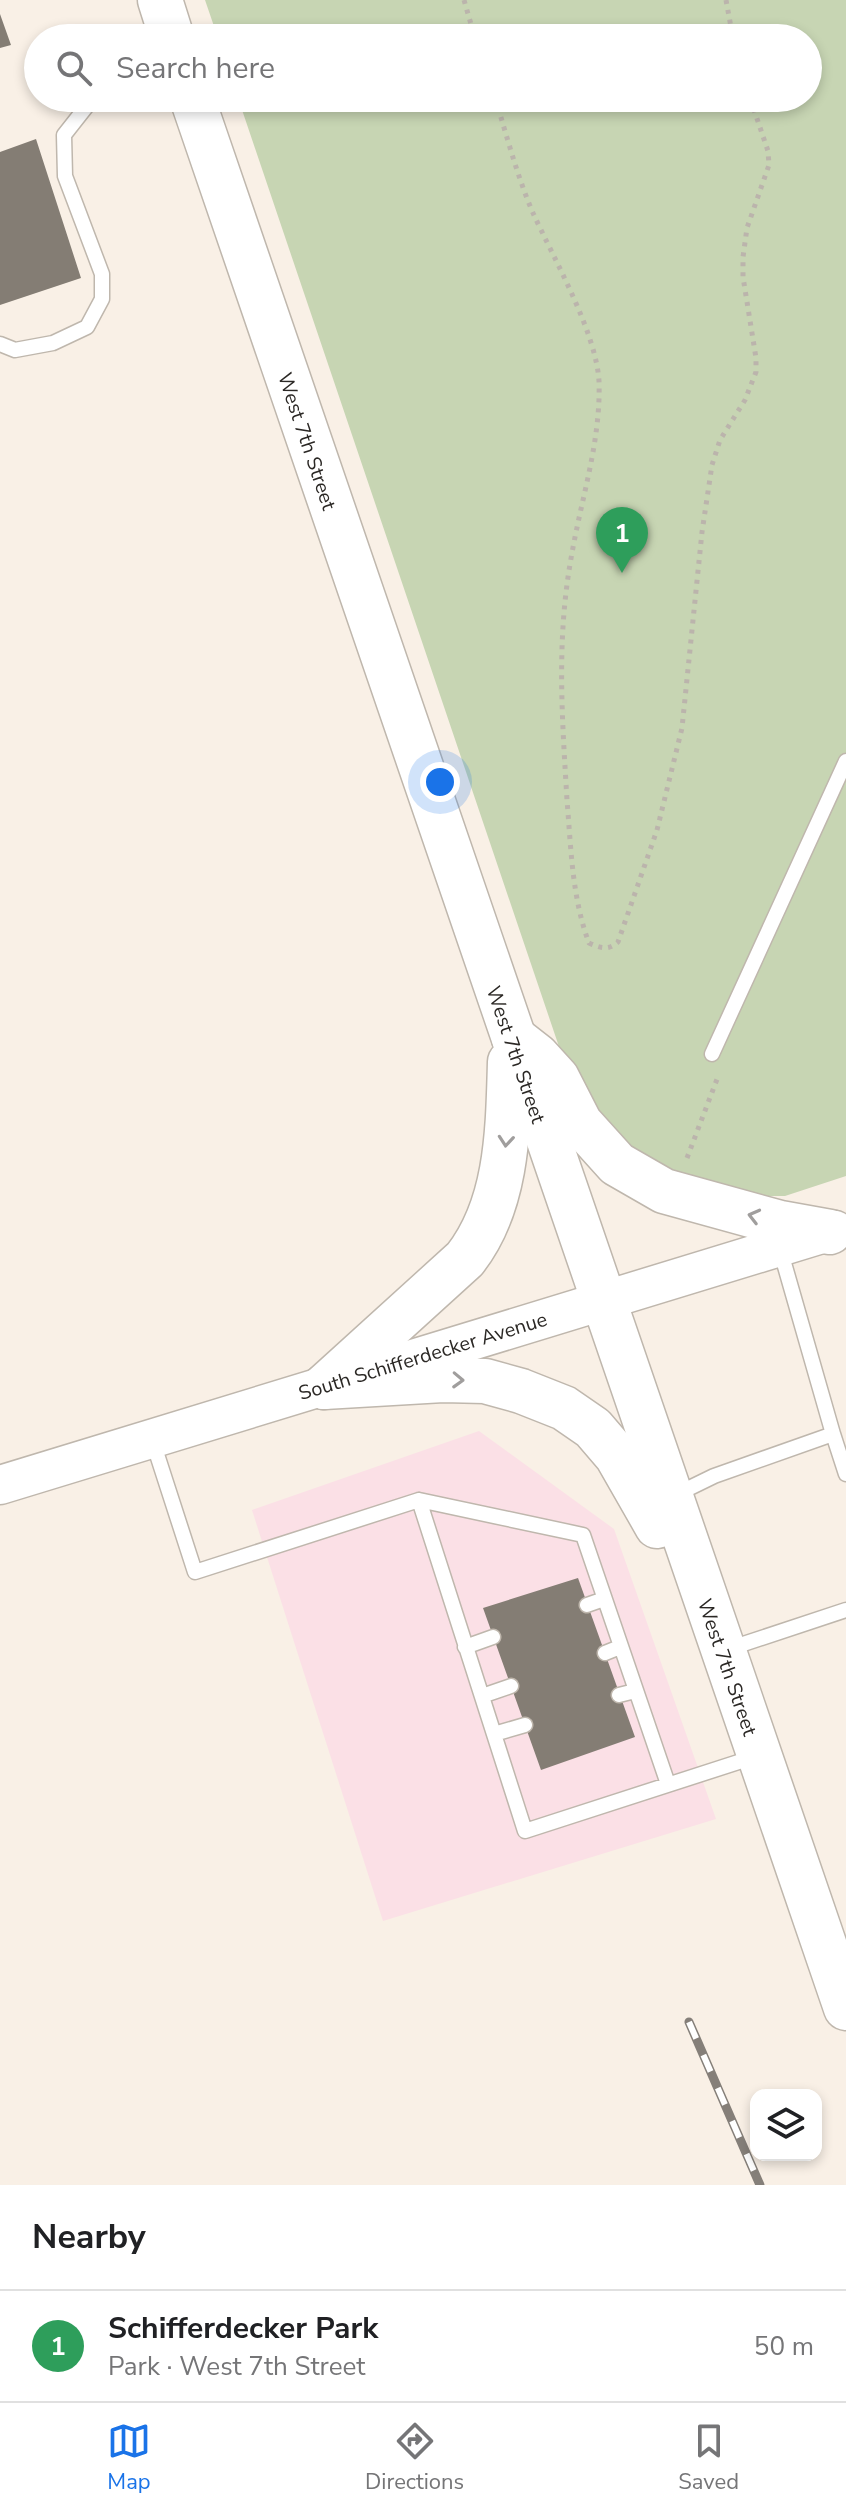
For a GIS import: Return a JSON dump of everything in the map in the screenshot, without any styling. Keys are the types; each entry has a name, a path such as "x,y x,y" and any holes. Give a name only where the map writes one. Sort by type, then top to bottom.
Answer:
{"main road":[{"path":"160,0 168,24"},
{"name":"West 7th Street","path":"197,112 510,1035 846,2008"},
{"path":"510,1035 537,1056 557,1078 580,1123 617,1164 664,1191 780,1223 838,1229"},
{"path":"324,1387 465,1259 480,1239 494,1205 505,1151 510,1035"},
{"name":"South Schifferdecker Avenue","path":"0,1485 838,1229"},
{"path":"324,1387 443,1380 485,1381 564,1408 593,1428 617,1456 661,1533 691,1561"}],"lane":[{"path":"0,344 15,350 53,343 87,327 102,299 102,274 65,176 64,135 82,112"},
{"path":"712,1054 846,761"},
{"path":"780,1248 846,1474"},
{"path":"670,1498 714,1476 833,1434"},
{"path":"152,1439 195,1572 419,1500 583,1535 668,1784"},
{"path":"419,1500 525,1831 758,1756"},
{"path":"587,1605 604,1599"},
{"path":"722,1651 846,1610"},
{"path":"465,1647 493,1637"},
{"path":"605,1653 620,1647"},
{"path":"482,1696 511,1686"},
{"path":"619,1695 635,1691"},
{"path":"494,1734 525,1725"}],"path":[{"path":"464,0 471,24"},
{"path":"726,0 730,24"},
{"path":"500,112 528,200 596,359 599,382 594,450 571,556 560,655 572,866 584,930 589,943 601,948 612,947 618,942 657,830 673,771 682,728 712,465 720,440 745,400 756,372 743,257 747,228 769,165 768,151 755,112"},
{"path":"683,1166 720,1071 712,1054"}],"shaded area":[{"path":"479,1431 614,1529 716,1819 383,1921 252,1510"}],"green space":[{"path":"205,0 846,0 846,1176 785,1196 753,1196 637,1160 575,1094 243,112 822,112 822,24 213,24"}],"building":[{"path":"0,14 11,45 0,48"},
{"path":"36,139 81,278 0,305 0,152"},
{"path":"578,1578 635,1737 541,1770 483,1608"}],"railway":[{"path":"689,2022 760,2185"}],"place":[{"name":"Schifferdecker Park","path":"622,573"}]}
